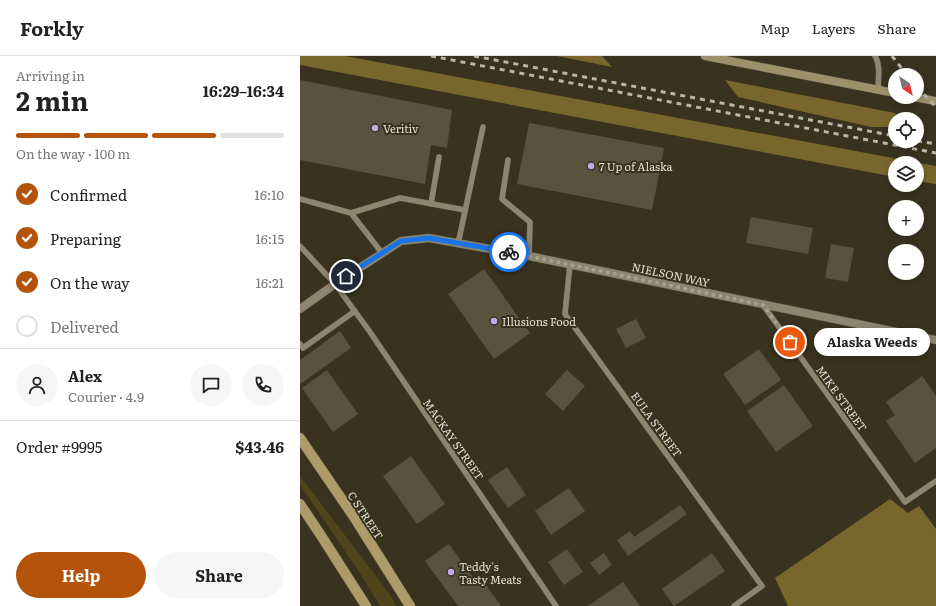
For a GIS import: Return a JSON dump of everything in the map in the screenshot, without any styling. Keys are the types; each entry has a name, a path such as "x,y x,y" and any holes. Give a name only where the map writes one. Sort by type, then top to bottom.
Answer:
{"main road":[{"path":"705,56 888,92"},
{"path":"924,99 936,101"},
{"name":"C STREET","path":"300,438 356,520 410,606"},
{"path":"300,504 366,606"}],"street":[{"name":"NIELSON WAY","path":"382,253 401,241 429,238 570,264 936,340"},
{"path":"300,309 382,253"}],"lane":[{"path":"875,56 877,59 878,90"},
{"path":"458,244 483,127"},
{"path":"431,204 439,157"},
{"path":"508,160 502,199 530,222 529,256"},
{"path":"300,199 350,213 400,198 465,210"},
{"path":"350,213 382,253"},
{"name":"MACKAY STREET","path":"300,246 335,284 355,311 556,606"},
{"name":"EULA STREET","path":"570,264 565,314 762,586 734,606"},
{"name":"MIKE STREET","path":"763,305 905,502 936,481"},
{"path":"300,344 303,348 355,311"}],"shaded area":[{"path":"300,56 345,56 888,157 888,176 300,65"},
{"path":"557,56 602,56 612,67"},
{"path":"725,80 890,112 888,112 888,127 871,127 738,97"},
{"path":"924,164 936,166 936,184 924,182"},
{"path":"300,476 389,593 396,606 380,606 360,573 300,485"},
{"path":"890,499 908,513 919,506 936,529 936,606 788,606 775,578"}],"building":[{"name":"Veritiv","path":"300,80 452,110 447,148 431,145 425,184 300,160"},
{"name":"7 Up of Alaska","path":"529,123 664,148 652,210 517,184"},
{"path":"751,217 813,228 808,254 746,243"},
{"path":"831,244 854,248 848,282 825,278"},
{"name":"Illusions Food","path":"484,269 530,333 494,359 448,294"},
{"path":"636,319 646,338 626,348 616,329"},
{"path":"340,331 351,348 300,384 300,360"},
{"path":"759,349 781,380 745,405 723,374"},
{"path":"327,370 358,414 333,432 302,388"},
{"path":"567,370 585,386 563,411 545,394"},
{"path":"922,376 936,396 936,448 915,463 886,421 895,415 886,402"},
{"path":"784,385 813,426 776,452 747,411"},
{"path":"411,456 445,504 417,524 383,476"},
{"path":"507,467 526,495 508,508 488,480"},
{"path":"569,488 585,511 551,535 535,511"},
{"path":"680,505 687,514 628,556 617,540 630,531 634,537"},
{"name":"Teddy's Tasty Meats","path":"449,544 479,586 484,582 501,606 458,606 425,561"},
{"path":"567,549 583,572 564,585 548,562"},
{"path":"604,553 612,565 599,575 590,563"},
{"path":"712,553 725,571 674,606 662,589"},
{"path":"623,582 640,606 588,606"}],"railway":[{"path":"431,56 936,153"},
{"path":"474,56 888,135"},
{"path":"892,56 901,68"},
{"path":"924,94 936,107"},
{"path":"924,142 936,144"}],"way so far":[{"path":"509,252 763,305 790,342"}],"place":[{"name":"Veritiv","path":"375,128"},
{"name":"7 Up of Alaska","path":"591,166"},
{"name":"Illusions Food","path":"494,321"},
{"name":"Alaska Weeds","path":"790,342"},
{"name":"Teddy's Tasty Meats","path":"451,572"}],"route":[{"path":"346,276 401,241 429,238 509,252"}]}
